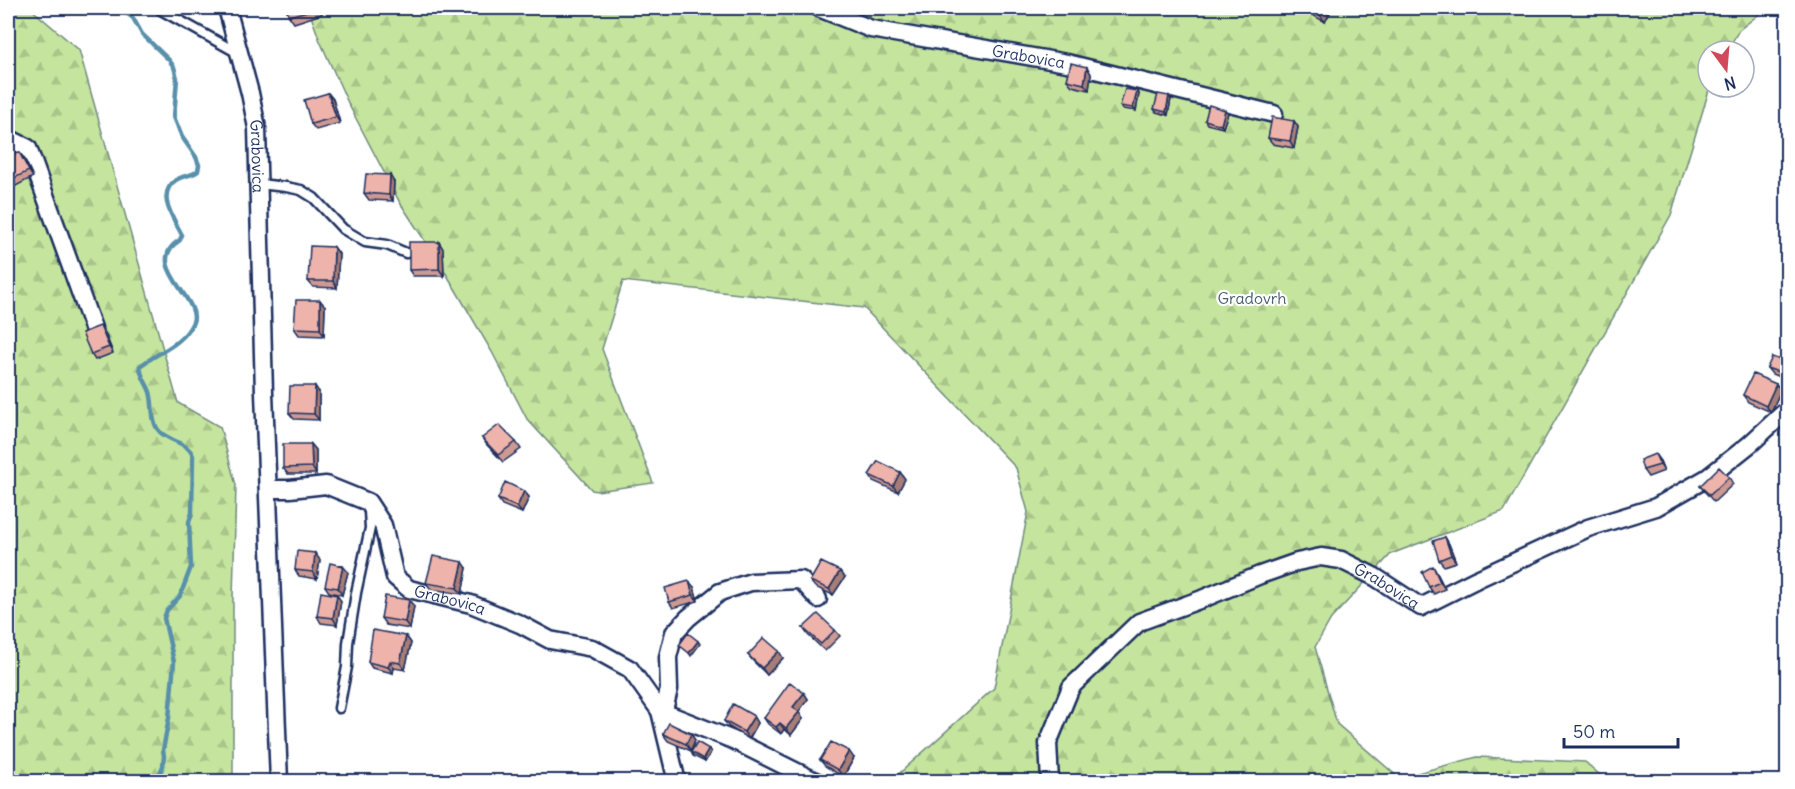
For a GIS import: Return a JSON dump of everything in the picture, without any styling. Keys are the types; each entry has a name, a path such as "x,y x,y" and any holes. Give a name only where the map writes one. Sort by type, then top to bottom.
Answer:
{"street":[{"name":"Grabovica","path":"227,8 257,128 264,393 279,782"},
{"name":"Grabovica","path":"819,8 871,29 1067,63 1274,114"},
{"path":"8,138 28,148 93,328"},
{"name":"Grabovica","path":"1050,782 1048,743 1071,687 1139,622 1298,561 1321,557 1341,560 1358,568 1421,607 1588,528 1656,507 1707,478 1750,444 1788,409"},
{"path":"269,489 326,485 368,501"},
{"name":"Grabovica","path":"368,501 383,525 395,577 409,589 471,604 550,640 592,648 630,669 660,711 677,782"},
{"path":"817,782 733,740 660,711 665,706 669,690 668,657 674,633 688,618 720,592 751,582 801,580 818,599"}],"lane":[{"path":"161,10 239,53"},
{"path":"259,184 301,190 314,198 343,229 365,242 387,245 406,253"},
{"path":"339,708 347,667 348,643 356,593 370,528 368,501"}],"green space":[{"path":"8,8 30,8 79,50 178,403 220,427 236,485 233,598 233,781 8,781"},
{"name":"Gradovrh","path":"308,8 1767,8 1739,30 1734,39 1696,39 1696,99 1706,99 1671,215 1504,511 1391,554 1331,619 1315,647 1337,724 1399,778 1477,757 1585,762 1607,781 891,781 994,688 1028,512 1016,468 864,308 623,281 602,349 653,483 592,490 527,419 492,352 447,275 399,201 349,105"}],"building":[{"path":"286,8 318,8 289,16"},
{"path":"1306,8 1324,8 1320,15"},
{"path":"1071,63 1087,67 1084,84 1067,80"},
{"path":"1125,89 1137,91 1133,108 1120,106"},
{"path":"328,93 336,117 311,124 304,100"},
{"path":"1158,94 1169,96 1166,112 1154,109"},
{"path":"1209,105 1225,110 1221,125 1205,120"},
{"path":"1272,117 1294,121 1290,141 1268,138"},
{"path":"19,152 29,171 8,181 8,157"},
{"path":"366,174 390,175 389,195 364,193"},
{"path":"409,242 439,242 439,269 409,270"},
{"path":"310,246 334,247 333,281 308,281"},
{"path":"296,300 320,300 320,329 294,328"},
{"path":"100,326 109,347 91,354 82,333"},
{"path":"1772,357 1786,362 1781,373 1767,368"},
{"path":"1753,374 1776,384 1766,406 1743,395"},
{"path":"290,386 315,386 314,414 289,413"},
{"path":"499,425 516,442 498,455 482,438"},
{"path":"283,444 311,444 312,467 283,468"},
{"path":"1655,454 1660,465 1643,470 1640,460"},
{"path":"878,461 900,472 893,486 869,475"},
{"path":"1719,467 1729,477 1710,495 1700,486"},
{"path":"505,482 524,491 517,507 498,499"},
{"path":"1445,537 1451,555 1439,560 1433,541"},
{"path":"297,551 315,553 313,572 295,570"},
{"path":"433,556 463,562 457,588 426,583"},
{"path":"821,562 840,571 829,589 810,581"},
{"path":"330,563 343,566 338,588 325,586"},
{"path":"1433,566 1440,582 1429,587 1422,572"},
{"path":"689,581 693,595 669,602 665,588"},
{"path":"321,592 337,595 333,618 317,616"},
{"path":"385,596 409,600 405,622 381,618"},
{"path":"818,614 835,630 821,644 803,628"},
{"path":"373,630 406,636 400,663 390,661 388,667 368,662"},
{"path":"688,633 698,641 689,653 679,645"},
{"path":"764,638 779,651 762,668 748,655"},
{"path":"790,682 804,693 793,707 799,712 786,728 780,723 776,727 764,718"},
{"path":"733,704 754,716 744,732 724,721"},
{"path":"669,723 691,734 686,744 663,734"},
{"path":"697,742 709,749 703,759 691,752"},
{"path":"831,742 849,751 838,770 820,760"},
{"path":"296,776 321,776 321,782 296,782"}],"waterway":[{"path":"120,8 133,18 142,34 174,67 177,78 174,117 182,137 199,165 198,171 176,180 167,192 168,207 182,235 170,249 167,260 169,270 189,303 193,313 193,322 189,330 177,342 140,366 150,392 153,418 157,428 164,435 188,448 193,456 192,513 189,522 191,567 180,596 167,610 164,618 174,662 163,766 156,782"}]}
